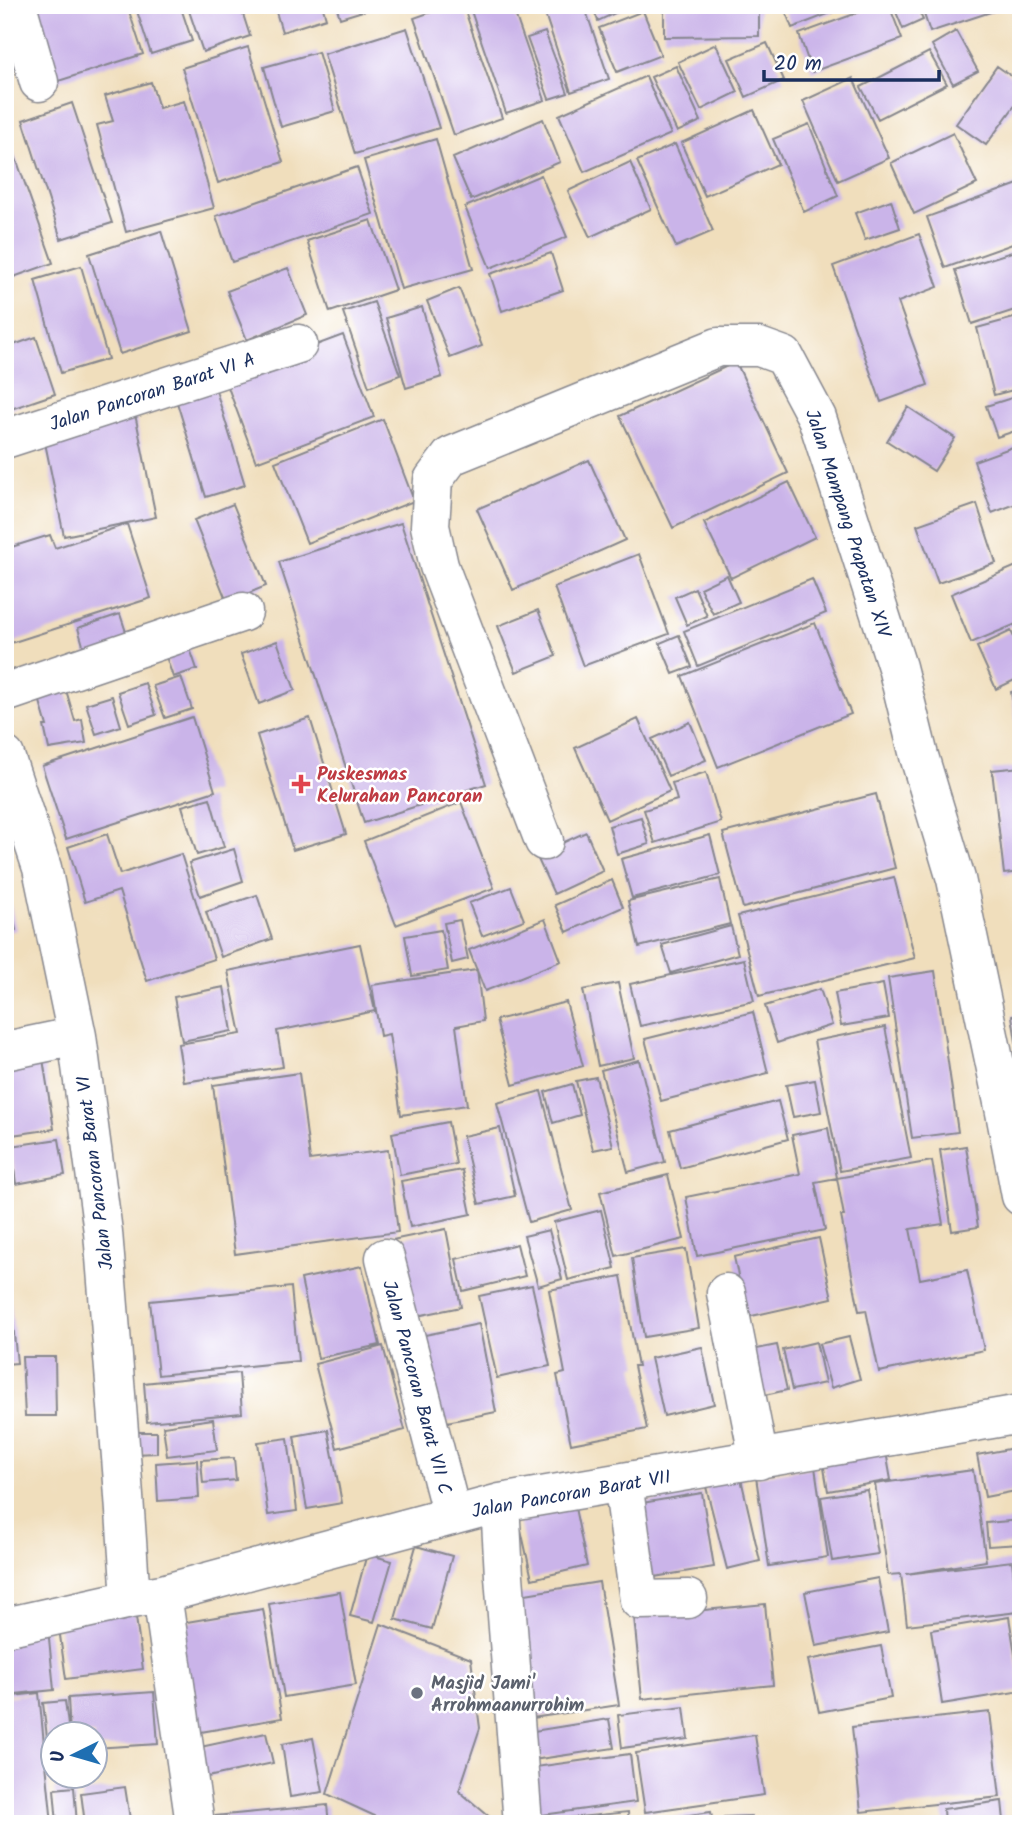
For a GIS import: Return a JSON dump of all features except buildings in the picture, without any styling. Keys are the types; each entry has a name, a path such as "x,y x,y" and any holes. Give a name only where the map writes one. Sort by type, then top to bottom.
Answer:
{"street":[{"path":"17,5 39,82"},
{"name":"Jalan Pancoran Barat VI A","path":"5,439 298,344"},
{"name":"Jalan Mampang Prapatan XIV","path":"544,841 439,566 430,526 433,480 451,456 718,347 759,347 784,356 817,418 897,667 919,756 956,879 1021,1196"},
{"path":"5,694 243,612"},
{"name":"Jalan Pancoran Barat VI","path":"5,756 41,868 78,1036 103,1232 123,1482 195,1824"},
{"path":"5,1051 78,1036"},
{"name":"Jalan Pancoran Barat VII C","path":"385,1258 452,1516"},
{"path":"726,1293 759,1460"},
{"name":"Jalan Pancoran Barat VII","path":"5,1627 146,1597 500,1503 1021,1414"},
{"path":"623,1482 639,1600 688,1599"},
{"path":"500,1503 523,1824"}],"place":[{"name":"Puskesmas Kelurahan Pancoran","path":"301,784"},
{"name":"Masjid Jami' Arrohmaanurrohim","path":"417,1693"}]}
